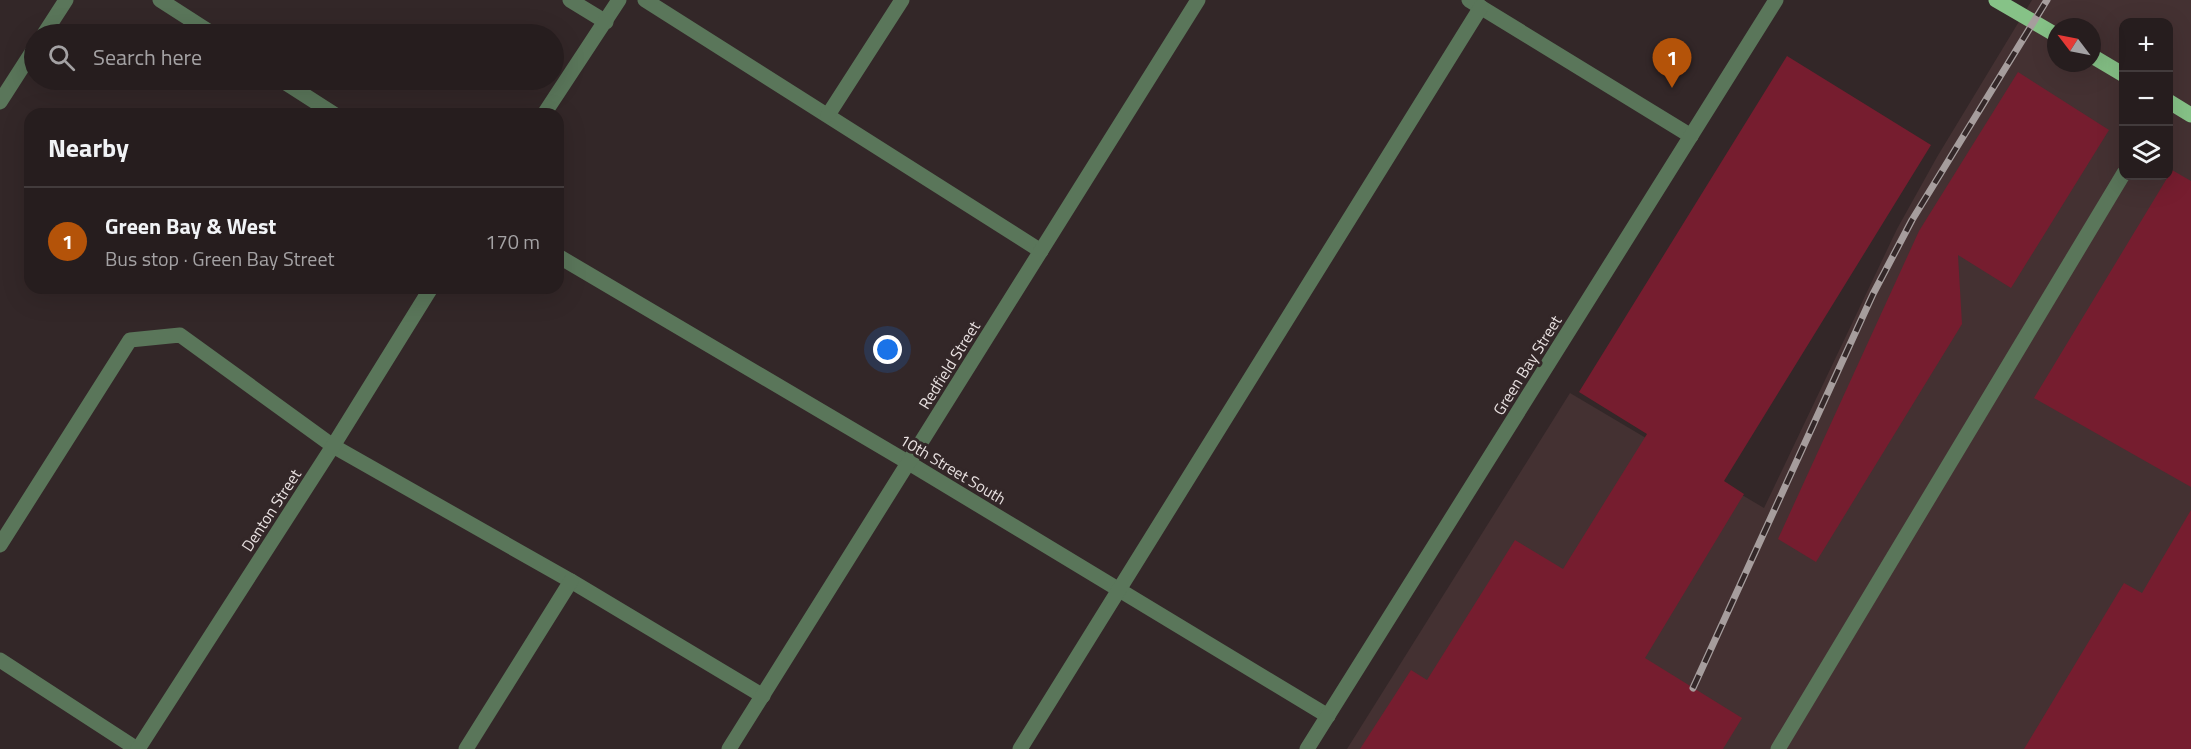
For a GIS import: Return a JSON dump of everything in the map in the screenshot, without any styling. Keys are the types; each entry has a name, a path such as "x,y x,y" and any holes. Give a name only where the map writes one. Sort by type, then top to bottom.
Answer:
{"main road":[{"path":"1996,0 2047,30"},
{"path":"2101,62 2119,72"},
{"path":"2173,104 2191,115"}],"street":[{"path":"50,24 66,0"},
{"path":"160,0 197,24"},
{"path":"570,0 606,22"},
{"path":"564,84 619,0"},
{"path":"645,0 1041,251"},
{"path":"828,115 902,0"},
{"name":"Redfield Street","path":"729,749 1198,0"},
{"name":"Green Bay Street","path":"1307,749 1776,0"},
{"path":"1020,749 1475,4 1691,136"},
{"path":"0,102 24,65"},
{"path":"297,90 325,108"},
{"path":"548,108 560,90"},
{"path":"1778,749 2120,180"},
{"name":"10th Street South","path":"564,260 909,463 1328,716"},
{"name":"Denton Street","path":"138,749 333,446 427,294"},
{"path":"0,545 130,340 180,335 333,446 571,581 763,696"},
{"path":"466,749 571,581"},
{"path":"0,660 138,749"}],"shaded area":[{"path":"2032,0 2191,0 2191,749 1347,749 1570,393 1764,508 1897,229 1937,157"}],"building":[{"path":"1787,56 1931,145 1724,481 1744,494 1645,658 1742,718 1723,749 1360,749 1411,670 1427,680 1515,540 1563,569 1647,434 1579,392"},
{"path":"2018,72 2109,130 2011,288 1958,255 1962,324 1816,562 1778,539 1919,231"},
{"path":"2173,171 2191,181 2191,487 2034,398 2166,180 2173,180"},
{"path":"2191,510 2191,749 2024,749 2124,583 2142,593"}],"railway":[{"path":"1693,688 1873,294 1912,220 2047,0"}],"place":[{"name":"Green Bay & West","path":"1672,88"}]}
